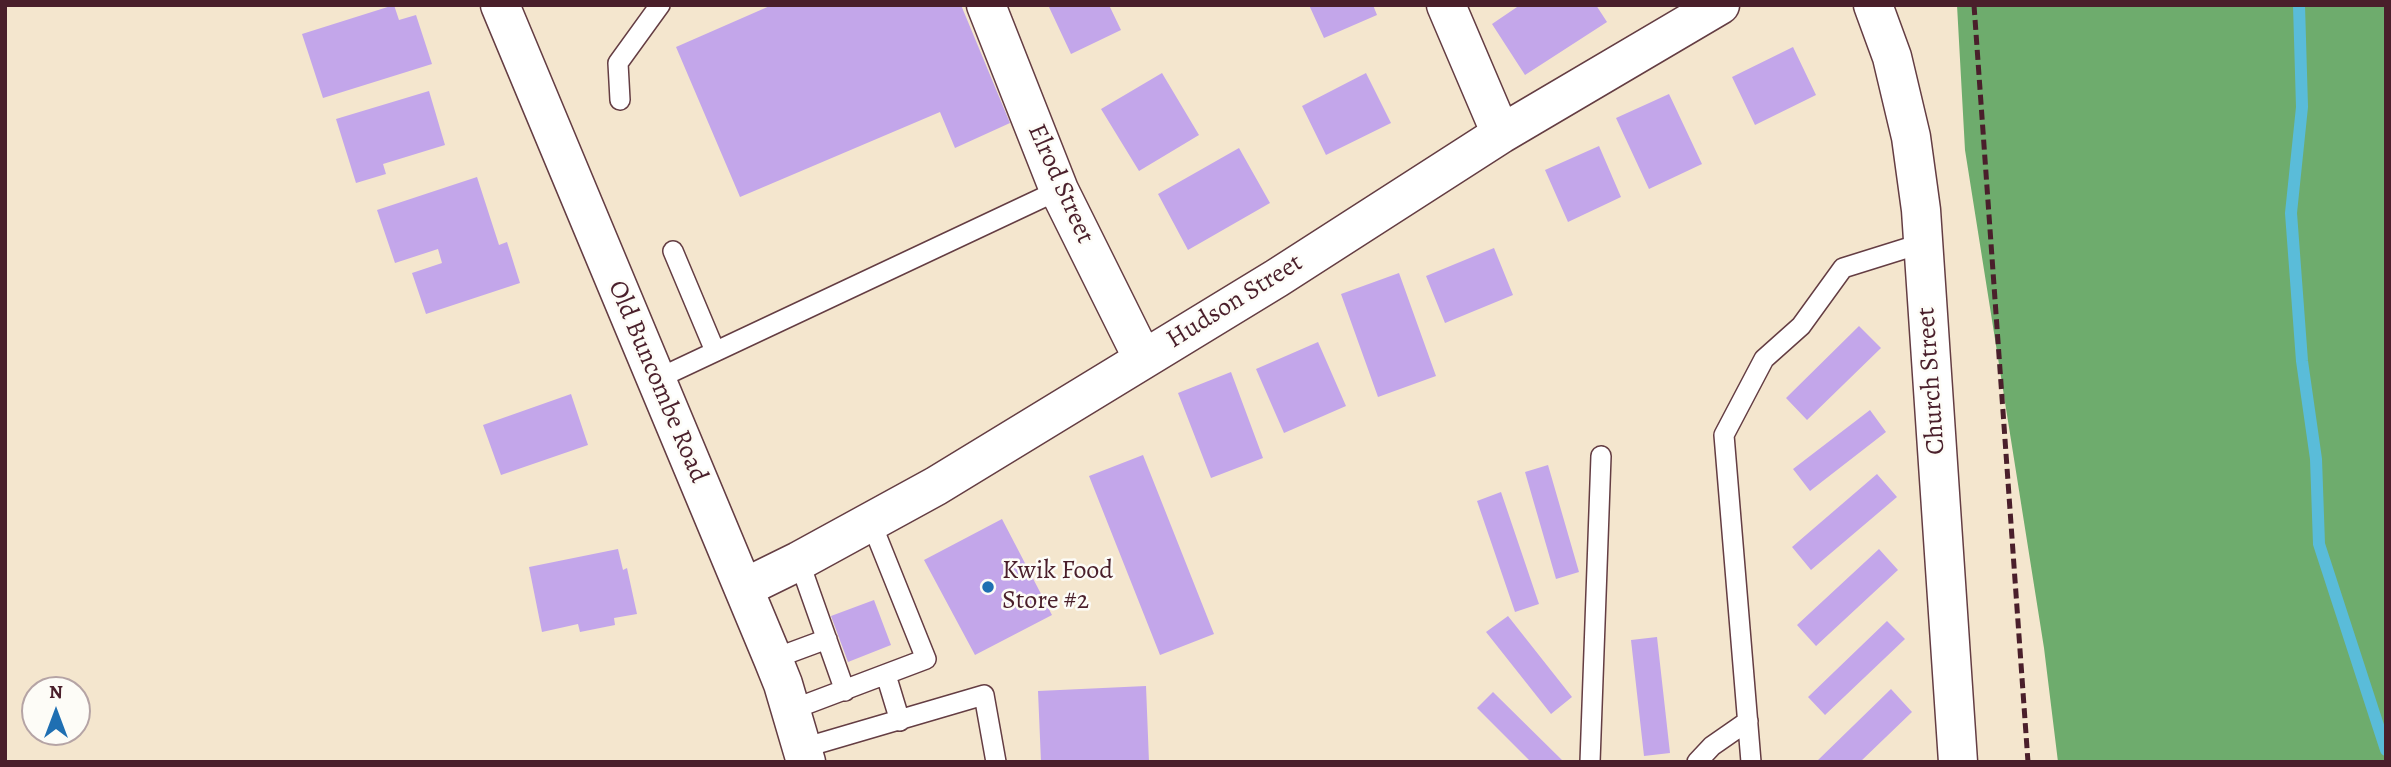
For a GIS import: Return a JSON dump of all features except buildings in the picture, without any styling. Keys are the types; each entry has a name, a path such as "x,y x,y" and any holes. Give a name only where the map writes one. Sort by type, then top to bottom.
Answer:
{"street":[{"name":"Old Buncombe Road","path":"500,5 773,659 805,755"},
{"name":"Elrod Street","path":"986,5 1059,190 1143,359"},
{"path":"1446,5 1501,134"},
{"name":"Hudson Street","path":"744,588 936,486 1277,278 1501,134 1720,5"},
{"name":"Church Street","path":"1873,5 1892,57 1911,137 1923,243 1958,762"}],"lane":[{"path":"620,100 618,62 660,5"},
{"path":"655,380 1059,190"},
{"path":"1751,762 1724,435 1764,359 1801,326 1843,268 1923,243"},
{"path":"673,251 715,351"},
{"path":"1590,762 1601,456"},
{"path":"791,710 926,659 871,522"},
{"path":"799,561 845,691"},
{"path":"773,659 827,639"},
{"path":"886,675 900,721"},
{"path":"805,755 984,695 996,762"},
{"path":"1698,762 1712,746 1748,721"}],"green space":[{"path":"1957,5 2386,5 2386,762 2058,762 2044,648 1965,150"}],"waterway":[{"path":"2299,5 2302,107 2291,213 2302,361 2316,459 2319,544 2386,750"}],"railway":[{"path":"1974,5 2028,762"}],"place":[{"name":"Kwik Food Store #2","path":"988,587"}]}
